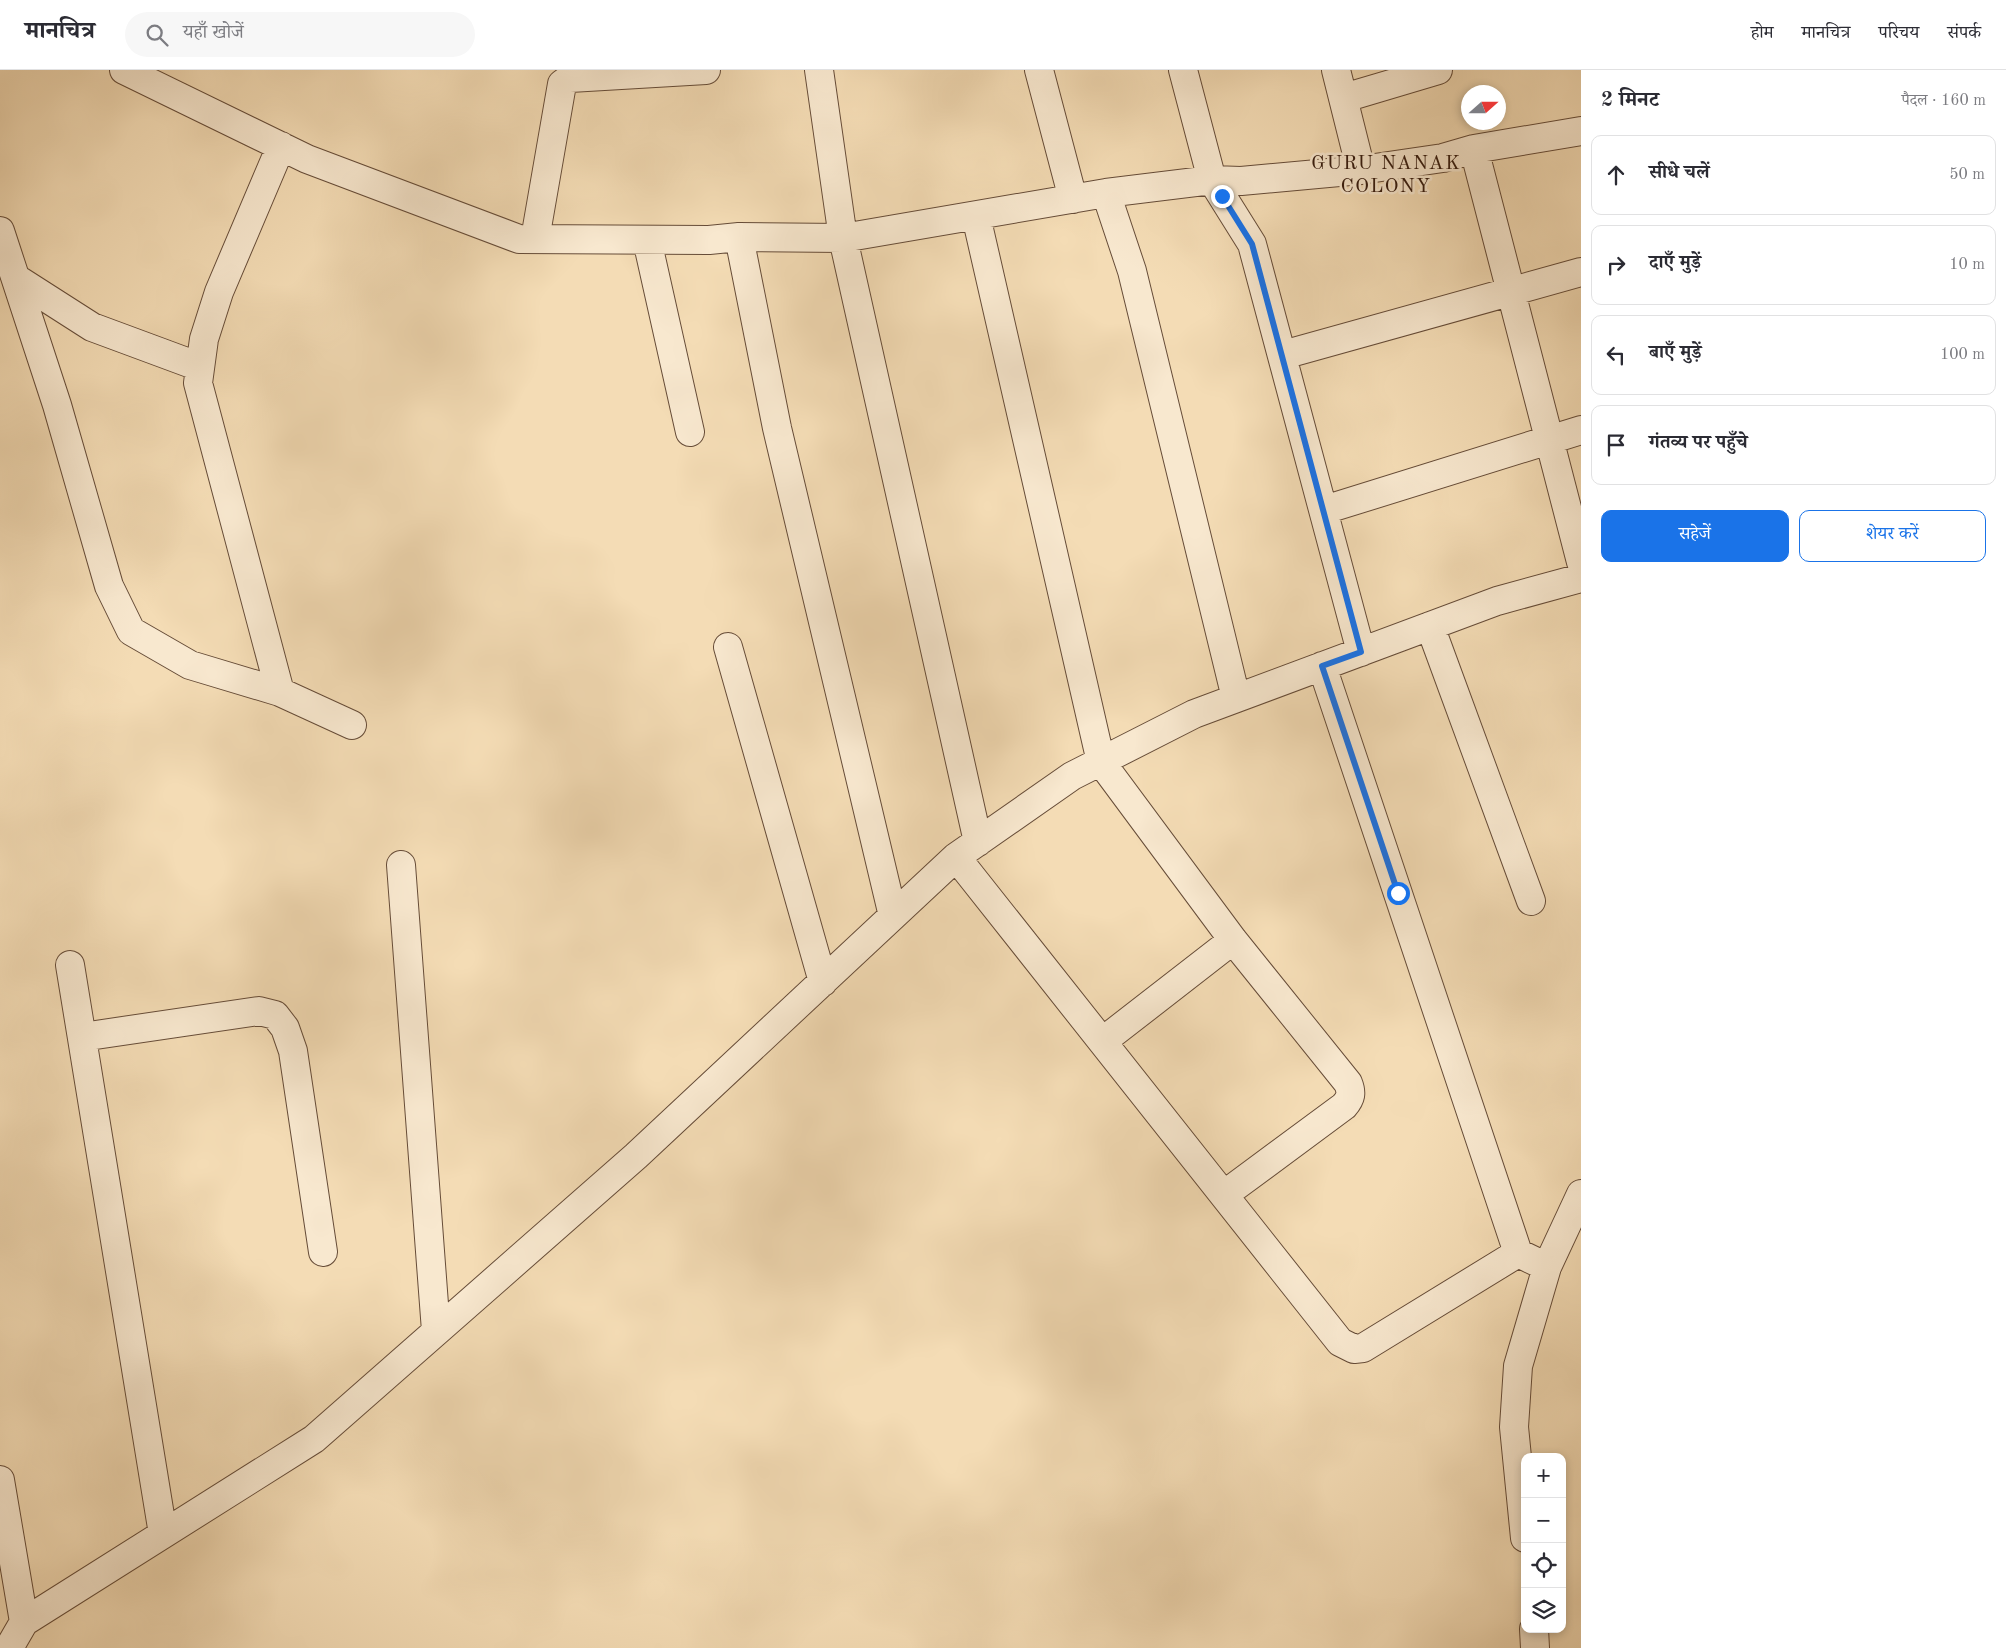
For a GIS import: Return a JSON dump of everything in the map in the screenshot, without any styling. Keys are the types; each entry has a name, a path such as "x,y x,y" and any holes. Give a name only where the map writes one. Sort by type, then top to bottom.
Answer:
{"street":[{"path":"124,70 307,159 510,235 519,238 535,239 709,240 739,238 843,238 1106,193 1212,180 1241,181 1361,170 1443,158 1474,149 1581,131"},
{"path":"535,239 562,84 570,78 706,70"},
{"path":"819,70 843,238 967,849 1103,1041 1340,1342 1354,1349 1363,1348 1518,1253"},
{"path":"1039,70 1073,199"},
{"path":"1183,70 1212,180 1252,244 1361,652"},
{"path":"1336,70 1361,170"},
{"path":"1344,98 1438,70"},
{"path":"280,692 198,383 204,339 220,292 281,146"},
{"path":"1474,149 1581,562"},
{"path":"1106,193 1132,271 1236,698"},
{"path":"976,216 1101,762 1233,940 1348,1083 1351,1093 1350,1099 1344,1106 1225,1194"},
{"path":"0,231 17,280 109,586 131,631 190,665 280,692 352,725"},
{"path":"739,238 777,428 894,916"},
{"path":"647,240 690,432"},
{"path":"1283,356 1581,272"},
{"path":"17,280 92,327 200,367"},
{"path":"1324,510 1581,430"},
{"path":"9,1648 24,1622 314,1439 636,1156 967,849 1072,776 1194,714 1498,600 1581,578"},
{"path":"1430,626 1531,901"},
{"path":"728,648 823,982"},
{"path":"1322,666 1518,1253 1547,1267"},
{"path":"401,865 436,1332"},
{"path":"1103,1041 1233,940"},
{"path":"70,965 163,1534"},
{"path":"82,1037 259,1011 276,1014 285,1028 293,1051 323,1252"},
{"path":"1521,1498 1514,1427 1518,1366 1547,1267 1581,1194"},
{"path":"0,1480 24,1622"},
{"path":"1534,1633 1535,1648"}],"district":[{"name":"GURU NANAK COLONY","path":"1386,176"}],"route":[{"path":"1222,196 1252,244 1361,652 1322,666 1398,893"}]}
